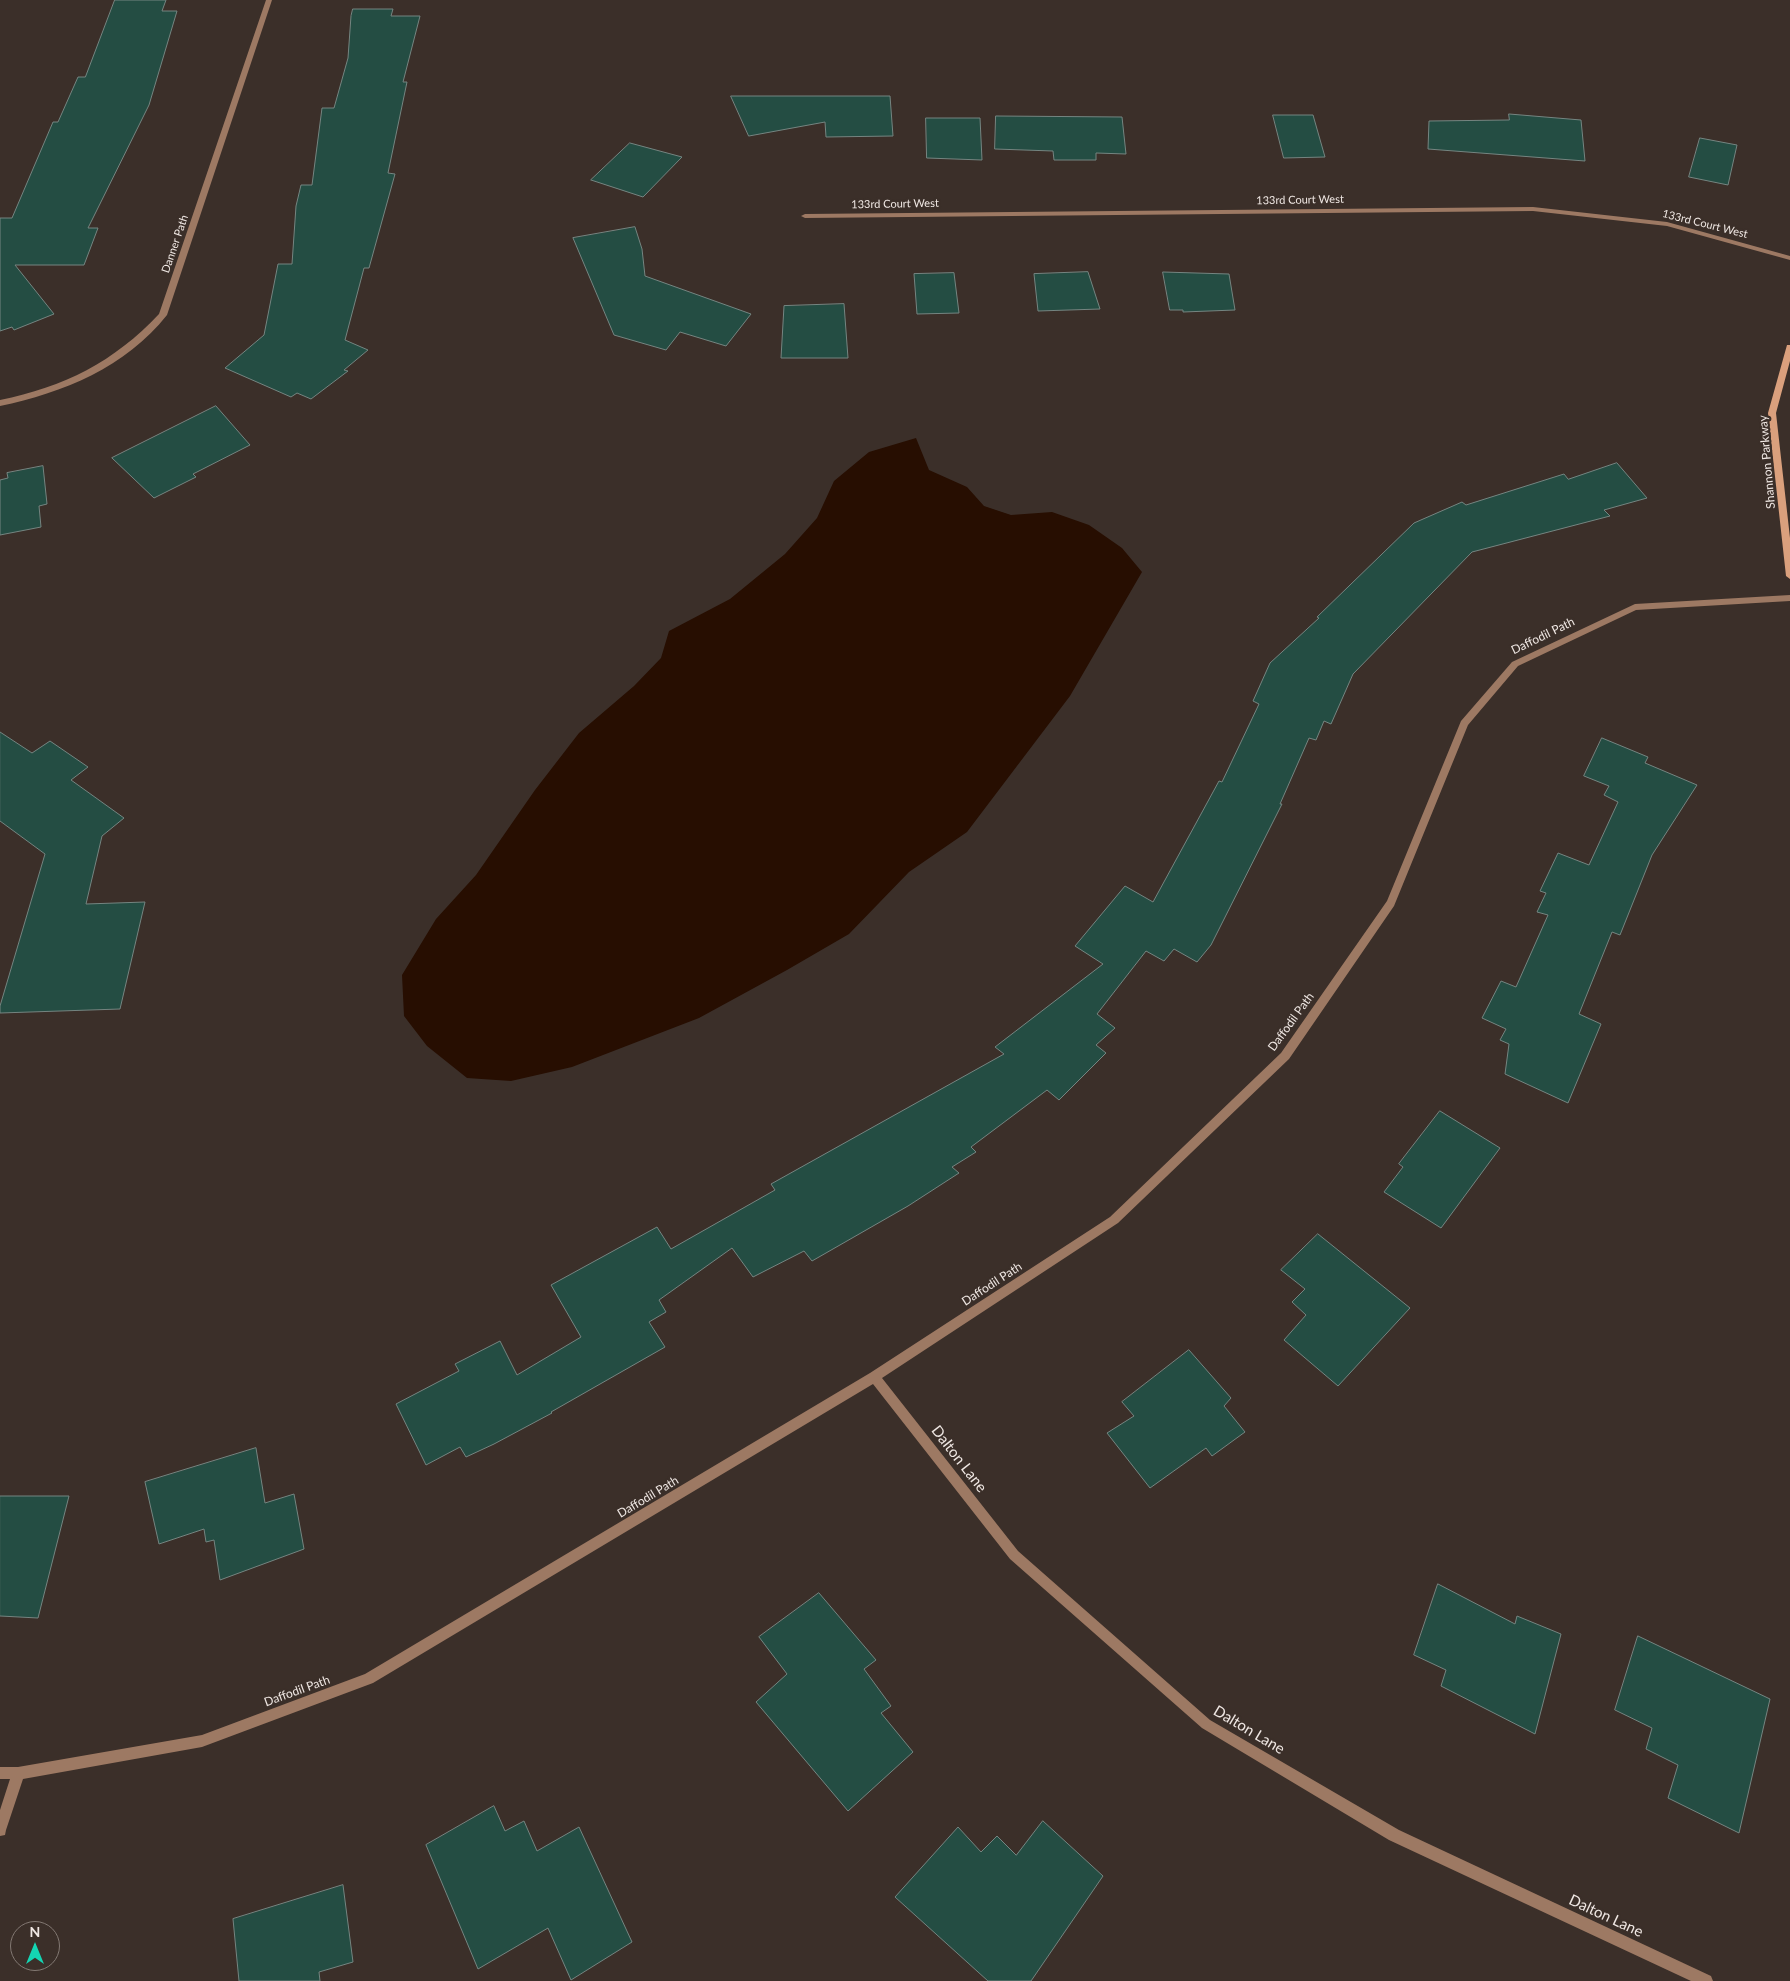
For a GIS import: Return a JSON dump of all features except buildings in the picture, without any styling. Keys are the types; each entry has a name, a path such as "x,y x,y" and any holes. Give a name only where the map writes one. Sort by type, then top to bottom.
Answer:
{"street":[{"name":"Danner Path","path":"0,404 29,397 91,373 125,352 163,315 268,0"},
{"name":"133rd Court West","path":"804,216 1533,209 1667,224 1790,258"},
{"name":"Shannon Parkway","path":"1790,347 1772,413 1790,576"},
{"name":"Daffodil Path","path":"0,1773 18,1774 202,1740 369,1679 874,1377 1114,1220 1285,1056 1391,903 1464,723 1516,664 1635,608 1790,598"},
{"name":"Dalton Lane","path":"874,1377 1014,1555 1206,1724 1394,1834 1706,1981"},
{"path":"0,1830 18,1774"}],"shaded area":[{"path":"916,438 929,470 967,487 984,506 1011,515 1052,512 1089,525 1122,548 1142,572 1070,696 967,832 909,872 849,934 699,1018 572,1067 511,1081 467,1078 427,1046 404,1016 402,975 436,919 476,875 535,790 579,733 634,686 661,658 669,631 730,599 785,554 817,518 834,481 869,452"}]}
